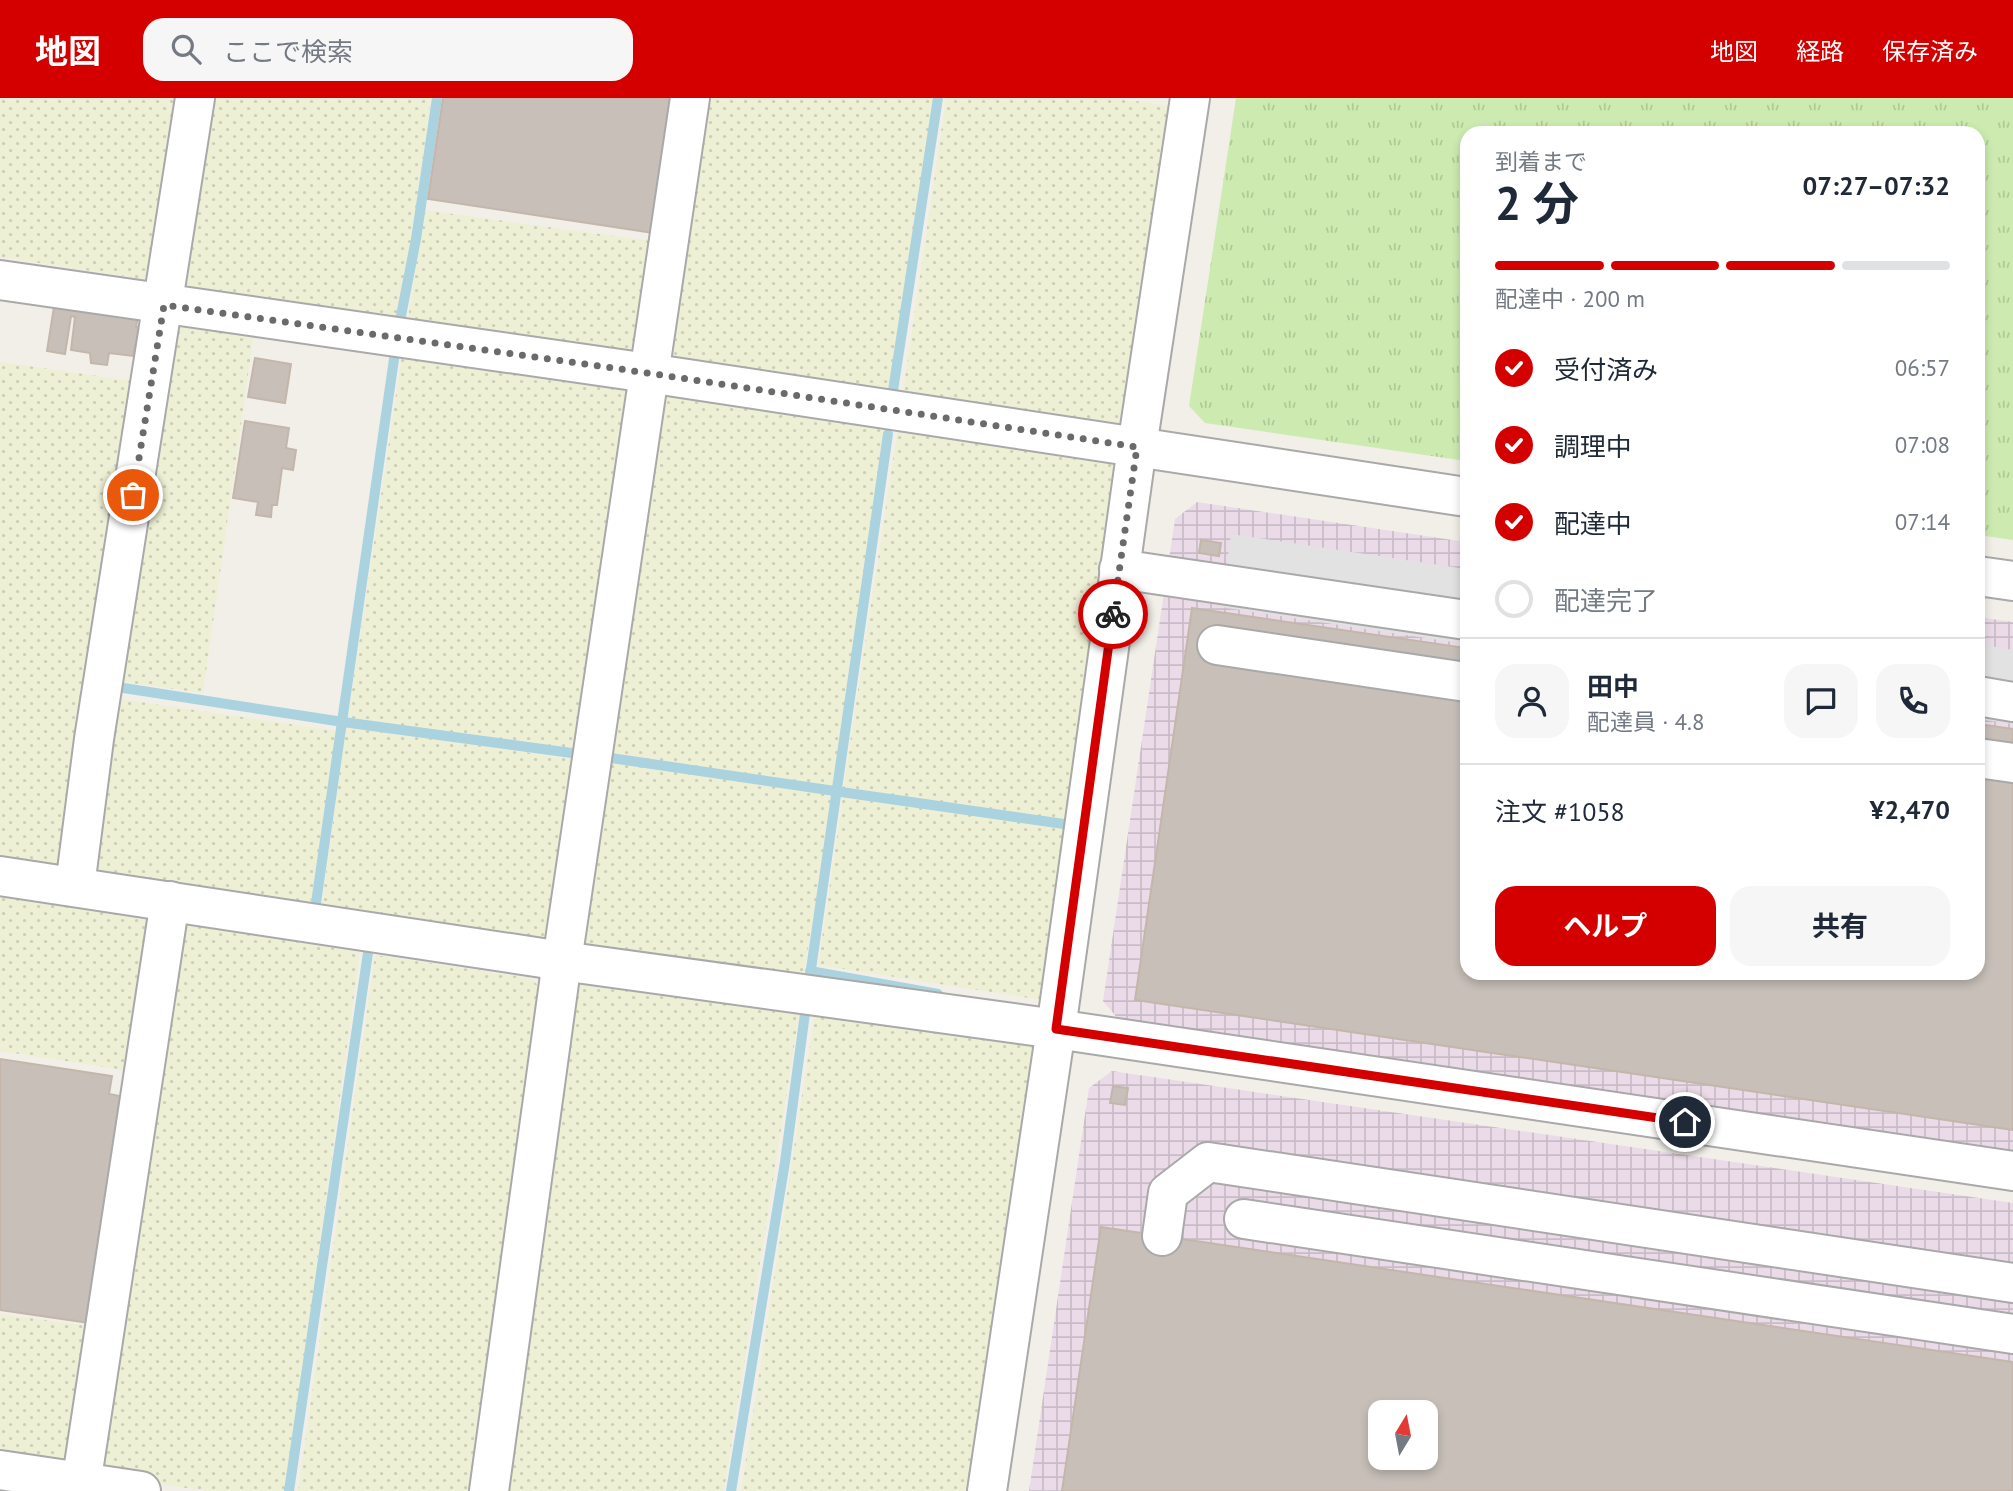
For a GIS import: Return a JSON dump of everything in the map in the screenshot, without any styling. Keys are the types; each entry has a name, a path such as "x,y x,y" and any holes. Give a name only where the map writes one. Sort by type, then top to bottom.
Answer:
{"street":[{"path":"75,886 94,739 195,98"},
{"path":"489,1491 562,961 690,98"},
{"path":"987,1491 1056,1029 1119,569 1191,98"},
{"path":"0,280 648,373 1460,496"},
{"path":"1119,569 1460,620"},
{"path":"1985,577 2013,581"},
{"path":"1216,645 1460,681"},
{"path":"1985,697 2013,702"},
{"path":"1985,759 2013,763"},
{"path":"0,876 562,961 1056,1029 2013,1171"},
{"path":"81,1487 170,901"},
{"path":"1162,1236 1168,1193 1208,1162 2013,1283"},
{"path":"1244,1219 2013,1334"},
{"path":"0,1470 81,1487 141,1491"}],"shaded area":[{"path":"1197,502 1460,541 1460,980 1985,980 1985,618 2013,622 2013,1151 1119,1020 1103,1001 1175,519"},
{"path":"1231,534 1460,568 1460,643 1221,607"},
{"path":"1985,645 2013,650 2013,724 1985,720"},
{"path":"1112,1071 2013,1203 2013,1491 1029,1491 1089,1088"}],"green space":[{"path":"0,98 182,98 153,275 143,279 0,257"},
{"path":"204,98 431,98 401,317 175,284"},
{"path":"699,98 934,98 889,395 674,367 662,355"},
{"path":"946,98 1113,98 1180,107 1129,422 1117,433 902,398"},
{"path":"1236,98 2013,98 2013,540 1985,536 1985,126 1460,126 1460,460 1205,423 1189,406"},
{"path":"424,210 659,242 643,353 407,326"},
{"path":"177,320 254,333 203,693 116,681"},
{"path":"403,347 627,382 639,398 584,753 348,718"},
{"path":"0,362 140,382 70,864 57,873 0,864"},
{"path":"670,388 888,418 833,789 604,754 655,399"},
{"path":"899,420 1110,452 1122,466 1071,821 843,789"},
{"path":"113,698 338,731 310,908 92,876"},
{"path":"346,725 584,761 548,947 321,910"},
{"path":"603,761 834,793 802,985 591,956 578,939"},
{"path":"843,796 1070,829 1042,1000 818,965"},
{"path":"0,893 142,915 154,924 131,1071 0,1051"},
{"path":"189,925 360,952 286,1491 207,1491 105,1476 96,1467 176,934"},
{"path":"375,955 530,978 544,991 478,1491 298,1491"},
{"path":"588,973 801,1003 724,1491 500,1491 569,984"},
{"path":"816,1005 1034,1036 1043,1050 973,1491 741,1491"},
{"path":"0,1314 97,1327 77,1464 0,1462"}],"building":[{"path":"443,98 674,98 654,233 428,199"},
{"path":"54,307 138,317 136,327 141,327 138,346 135,345 133,356 109,353 107,365 91,363 90,353 71,350 75,317 71,316 65,354 47,351"},
{"path":"255,358 291,364 285,403 248,397"},
{"path":"245,421 289,428 286,448 296,450 293,470 282,468 277,505 272,505 271,517 256,515 258,502 233,498"},
{"path":"1201,540 1221,543 1219,556 1199,553"},
{"path":"1192,608 1460,647 1460,980 1985,980 1985,725 2013,729 2013,1130 1135,1000"},
{"path":"0,1059 112,1076 109,1094 125,1097 90,1323 0,1310"},
{"path":"1113,1086 1128,1088 1125,1105 1110,1103"},
{"path":"1101,1227 2013,1362 2013,1491 1062,1491"}],"waterway":[{"path":"391,320 400,321 416,239 437,98"},
{"path":"892,397 938,98"},
{"path":"315,910 395,352"},
{"path":"809,983 888,434"},
{"path":"117,687 343,722 579,754"},
{"path":"604,757 835,791"},
{"path":"841,792 1071,825"},
{"path":"289,1491 369,946 362,945"},
{"path":"810,971 938,994"},
{"path":"731,1491 785,1162 806,1006"}],"way so far":[{"path":"133,495 164,305 648,373 1137,447 1113,614"}],"route":[{"path":"1113,614 1056,1029 1685,1122"}]}
